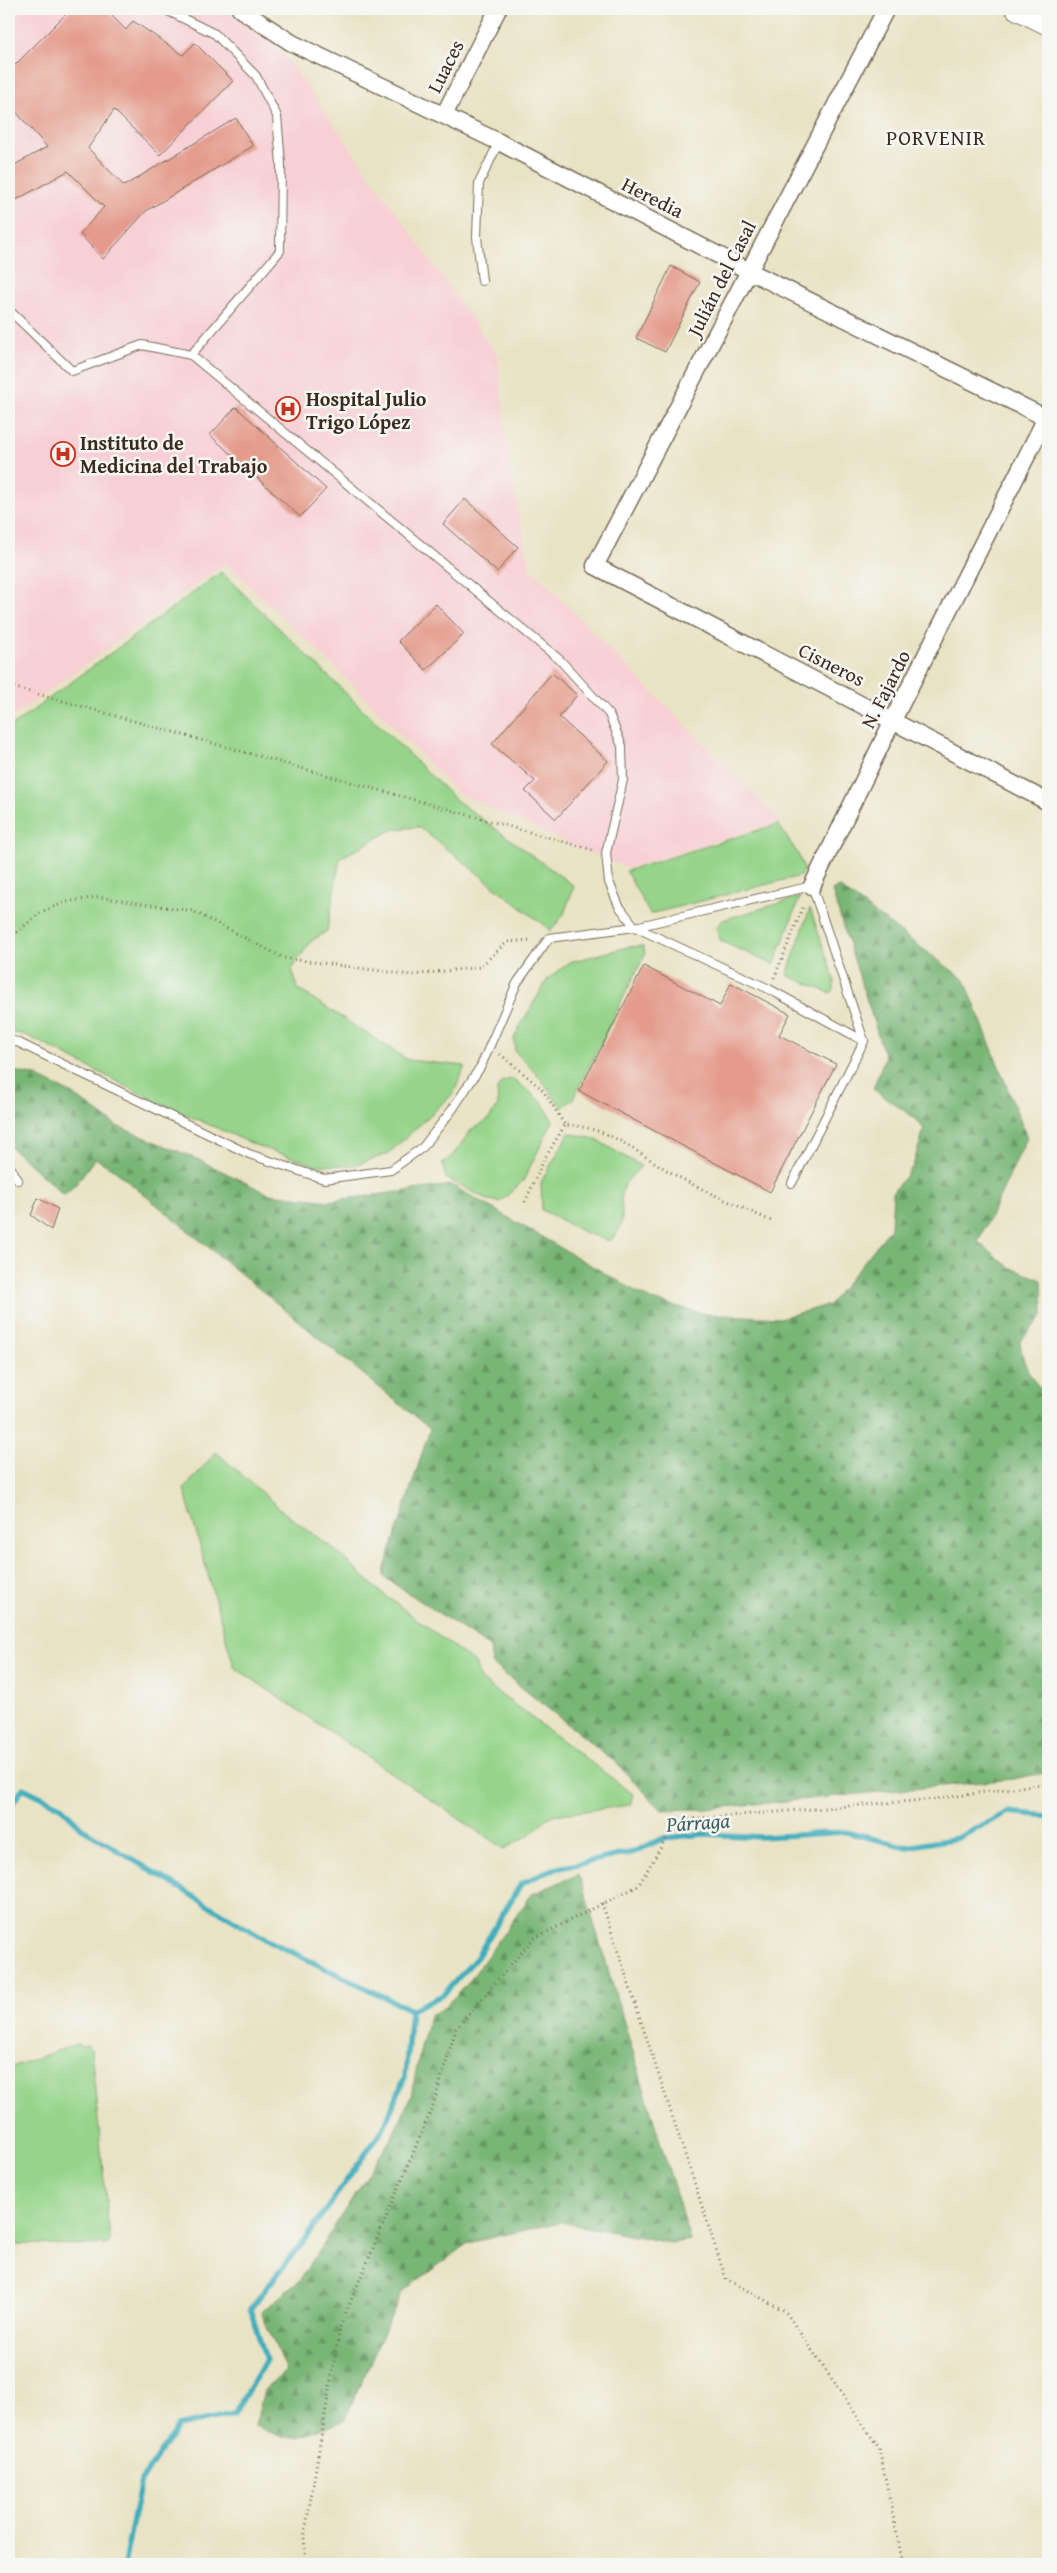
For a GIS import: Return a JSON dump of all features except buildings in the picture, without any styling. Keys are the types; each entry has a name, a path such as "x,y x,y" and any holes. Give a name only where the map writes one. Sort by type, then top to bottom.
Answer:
{"street":[{"name":"Heredia","path":"240,9 292,42 499,142 749,271 1048,417"},
{"name":"Luaces","path":"444,115 498,9"},
{"name":"Julián del Casal","path":"596,566 886,9"},
{"path":"1016,9 1048,25"},
{"name":"N. Fajardo","path":"812,886 893,720 1048,417"},
{"name":"Cisneros","path":"596,566 1048,802"}],"lane":[{"path":"164,9 215,34 256,76 277,116 281,164 280,251 191,355"},
{"path":"482,281 477,237 479,183 499,142"},
{"path":"9,310 72,371 142,345 191,355 560,660 609,714 622,746 623,780 606,854 609,882 619,906 635,927 769,989 864,1040"},
{"path":"9,1040 64,1064 249,1154 324,1178 391,1170 423,1146 452,1110 482,1066 517,982 549,938 635,927 812,886 864,1040 792,1183"},
{"path":"9,1166 18,1180"}],"path":[{"path":"9,686 606,854"},
{"path":"769,989 812,886"},
{"path":"9,939 41,912 66,902 97,897 193,911 284,958 411,975 480,968 507,942 549,938"},
{"path":"490,1046 542,1089 565,1125"},
{"path":"525,1202 545,1158 565,1125"},
{"path":"565,1125 583,1126 606,1132 678,1177 773,1222"},
{"path":"306,2564 304,2538 340,2327 434,2103 456,2029 533,1939 598,1908 602,1903 638,1886 677,1820 936,1799 1048,1783"},
{"path":"602,1903 726,2279 785,2311 879,2448 904,2564"}],"shaded area":[{"name":"Hospital Julio Trigo López","path":"9,9 224,9 278,49 298,74 498,356 509,462 530,568 780,821 628,868 585,851 457,792 341,673 226,563 9,719"}],"green space":[{"path":"221,572 456,800 574,886 564,914 551,931 419,827 394,829 340,858 327,931 310,942 292,969 298,989 408,1060 465,1066 454,1093 388,1154 352,1166 316,1165 260,1147 155,1101 26,1035 9,1032 9,728"},
{"path":"778,824 798,854 804,869 800,876 650,914 626,871"},
{"path":"839,887 965,980 1027,1138 978,1242 1009,1267 1042,1280 1043,1316 1020,1341 1028,1371 1036,1384 1048,1394 1048,1772 1013,1779 705,1809 662,1810 614,1761 492,1664 490,1647 384,1577 385,1568 430,1429 113,1169 95,1158 76,1184 64,1195 9,1146 9,1070 36,1076 73,1094 117,1126 197,1159 269,1194 329,1201 452,1185 651,1300 706,1314 780,1318 829,1305 891,1228 893,1192 913,1166 924,1129 912,1116 873,1089 885,1057 832,891"},
{"path":"800,897 774,965 721,941 716,928 723,920"},
{"path":"810,908 834,979 834,990 830,993 787,975"},
{"path":"643,946 645,954 573,1099 562,1108 540,1078 515,1051 514,1039 520,1026 548,979 570,962 628,947"},
{"path":"512,1078 542,1102 553,1121 523,1181 500,1202 488,1200 446,1178 442,1164 453,1155 472,1129 488,1120 498,1105 497,1089 502,1082"},
{"path":"569,1133 595,1139 641,1166 624,1185 621,1195 622,1220 617,1233 610,1241 583,1232 542,1210 541,1182"},
{"path":"216,1452 286,1514 335,1550 377,1589 475,1663 480,1679 633,1794 630,1805 561,1814 547,1818 531,1834 504,1849 234,1667 184,1489"},
{"path":"579,1874 690,2240 671,2243 560,2222 468,2243 402,2292 344,2421 299,2437 283,2437 255,2426 264,2390 286,2371 261,2312 299,2281 392,2137 411,2096 430,2015 442,2009 468,1983 532,1894"},
{"path":"77,2044 87,2045 91,2049 110,2241 108,2245 9,2244 9,2068"}],"waterway":[{"path":"9,1809 23,1788 60,1806 84,1830 261,1937 411,2010"},
{"name":"Párraga","path":"411,2010 443,1995 477,1957 521,1884 550,1870 634,1852 664,1838 704,1834 763,1837 846,1832 907,1847 958,1838 1008,1812 1048,1816"},
{"path":"124,2564 141,2481 178,2426 234,2414 266,2360 250,2309 305,2239 383,2129 405,2077 411,2010"}],"place":[{"name":"Hospital Julio Trigo López","path":"288,409"},
{"name":"Instituto de Medicina del Trabajo","path":"63,454"}],"district":[{"name":"PORVENIR","path":"936,137"}]}
